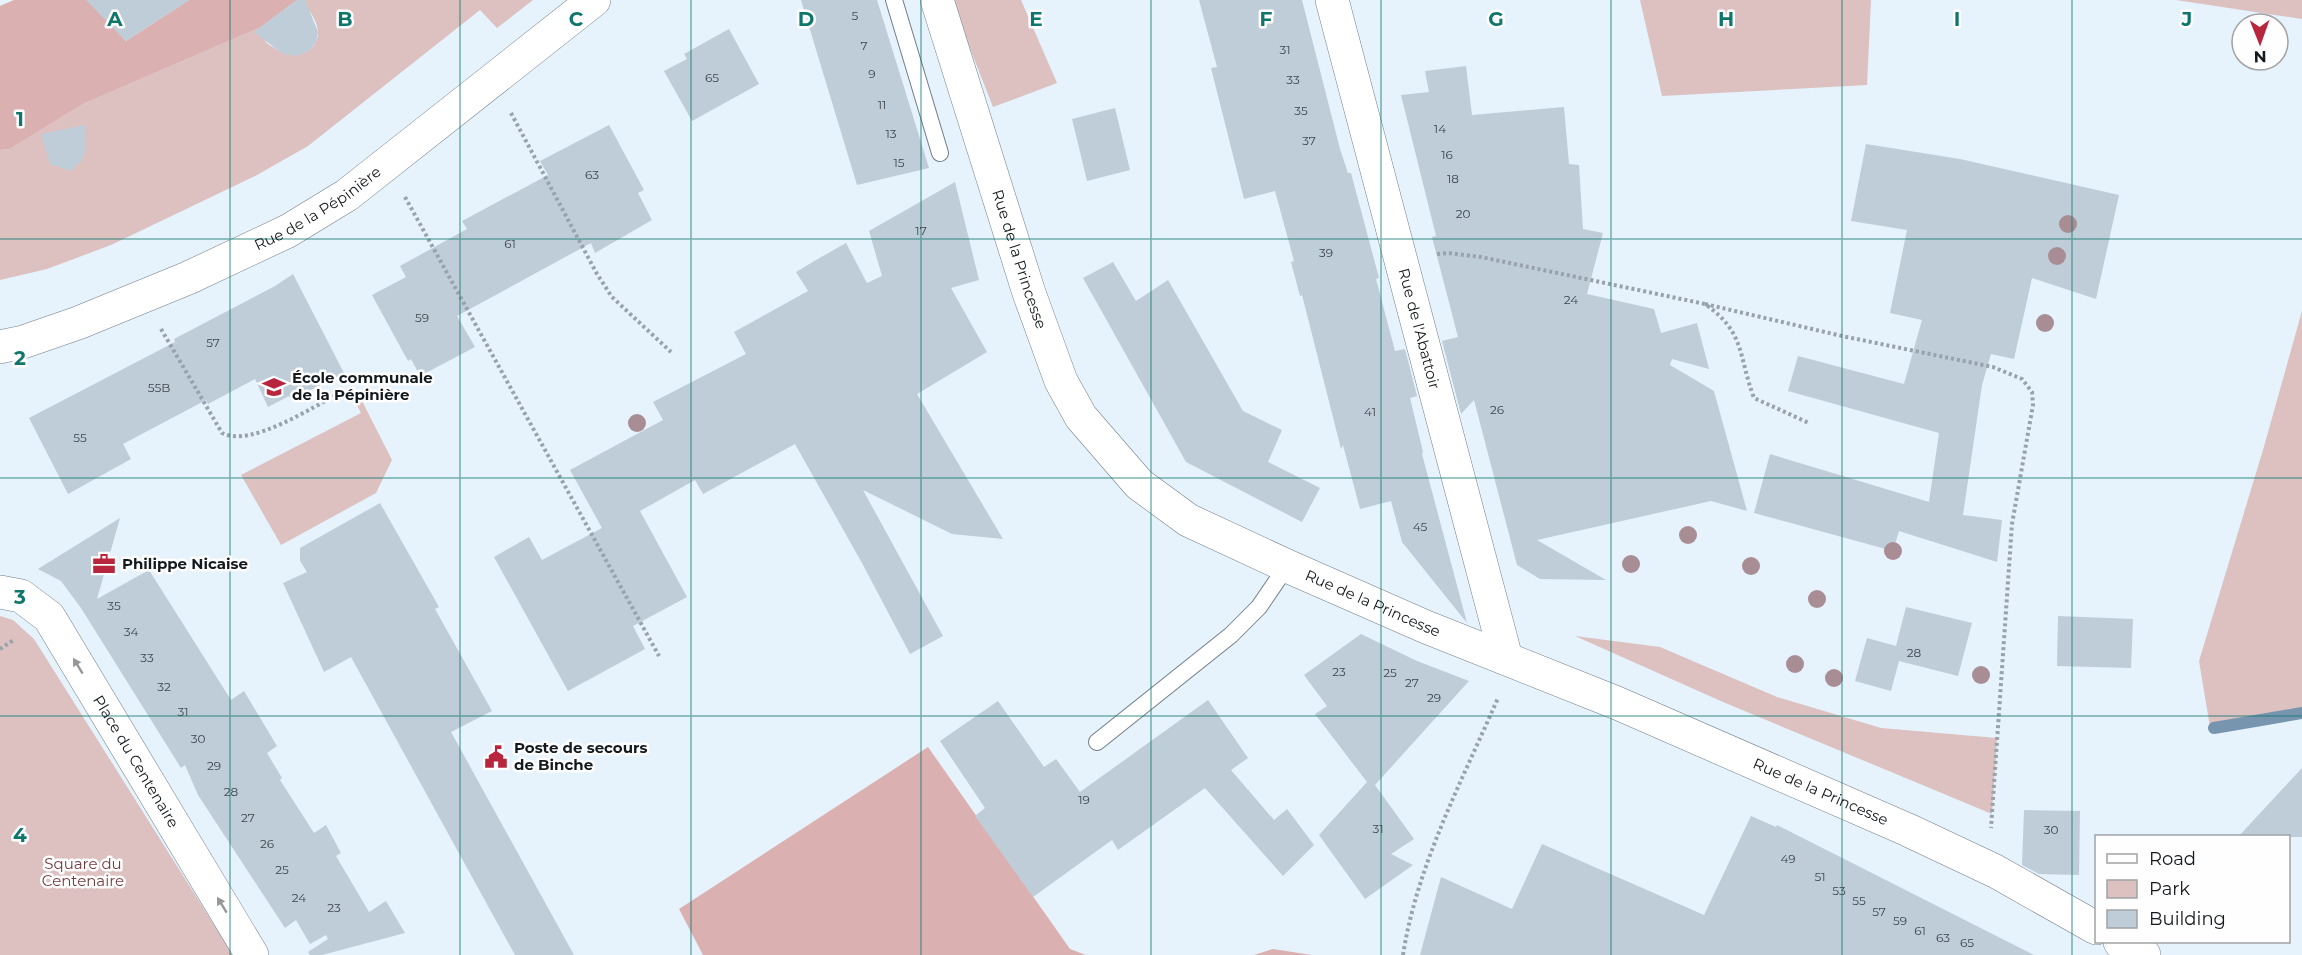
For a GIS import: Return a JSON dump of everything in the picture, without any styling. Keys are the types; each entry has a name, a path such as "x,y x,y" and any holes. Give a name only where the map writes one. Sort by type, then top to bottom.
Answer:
{"street":[{"name":"Rue de la Pépinière","path":"0,347 23,342 78,323 142,297 288,231 347,195 594,0"},
{"name":"Rue de la Princesse","path":"937,0 1044,338 1061,381 1081,417 1139,484 1188,520 1287,566 1426,627 1617,704 1908,830 1995,871 2095,927"},
{"name":"Rue de l'Abattoir","path":"1332,0 1506,658"},
{"name":"Place du Centenaire","path":"0,592 21,596 49,617 252,955"},
{"path":"2122,943 2144,955"}],"lane":[{"path":"894,0 940,153"},
{"path":"1097,742 1231,635 1259,607 1287,566"}],"path":[{"path":"494,81 612,297 670,352"},
{"path":"411,206 659,656"},
{"path":"1399,258 1448,253 1481,257 1993,367 2022,379 2032,392 2033,405 2012,524 1992,814 1992,849 1995,871"},
{"path":"142,297 222,434 230,437 262,433 340,393"},
{"path":"1705,304 1717,313 1737,339 1754,398 1809,423"},
{"path":"1403,955 1417,893 1438,835 1501,692 1506,658"}],"green space":[{"path":"301,0 533,0 497,28 480,10 308,146 257,175 111,245 47,269 0,280 0,150 10,149 83,104 261,27 266,42 282,52 296,55 308,51 317,40 318,28"},
{"path":"951,0 1021,0 1057,83 993,107"},
{"path":"1640,0 1871,0 1867,85 1662,96"},
{"path":"2176,0 2302,0 2302,19 2290,17 2290,12 2256,12"},
{"path":"2302,311 2302,718 2210,727 2199,661 2263,450"},
{"path":"361,399 392,460 376,493 281,545 241,475 361,413 355,401"},
{"name":"Square du Centenaire","path":"0,616 13,620 34,639 233,955 0,955"},
{"path":"1575,636 1660,647 1777,697 1881,728 1997,738 1992,814 1723,702"}],"shaded area":[{"path":"14,0 87,0 126,41 189,0 297,0 261,27 83,104 10,149 0,150 0,6"},
{"path":"928,747 1070,949 1086,955 703,955 679,909"},
{"path":"1273,949 1312,955 1254,955"}],"building":[{"path":"86,0 189,0 126,41"},
{"path":"297,0 305,0 318,32 316,42 310,50 297,56 283,54 254,32"},
{"path":"801,0 877,0 929,168 857,185"},
{"path":"1199,0 1302,0 1340,149 1348,173 1351,173 1379,278 1376,279 1395,351 1405,349 1417,396 1410,398 1422,454 1467,623 1402,542 1391,501 1360,509 1343,445 1341,449 1302,295 1300,296 1291,262 1294,261 1275,191 1244,199 1211,68 1217,67"},
{"path":"729,29 759,84 692,121 664,71 687,59 684,54"},
{"path":"1466,66 1472,115 1564,107 1569,164 1579,165 1583,229 1603,233 1587,294 1654,309 1661,333 1697,323 1709,369 1672,359 1670,365 1714,391 1747,511 1711,501 1537,540 1606,580 1540,579 1517,565 1474,400 1461,414 1442,341 1458,337 1432,237 1436,236 1401,95 1429,92 1425,71"},
{"path":"1115,108 1130,170 1087,181 1072,119"},
{"path":"85,125 86,150 82,160 71,171 50,164 41,134"},
{"path":"609,125 644,190 638,193 652,220 595,253 591,243 457,316 475,347 420,376 411,359 408,361 372,295 406,277 400,266 467,229 462,221 548,175 540,161"},
{"path":"1866,144 1960,159 2119,195 2096,299 2032,278 2014,359 1991,354 1982,385 1963,515 2002,520 1997,562 1899,531 1893,551 1754,513 1770,454 1929,502 1939,433 1788,391 1798,356 1904,384 1922,320 1890,313 1907,230 1851,221"},
{"path":"955,182 979,280 951,288 987,352 917,394 1003,539 952,534 863,490 943,636 910,654 795,444 703,494 695,480 640,511 687,597 633,626 645,649 568,691 494,557 529,537 542,560 602,528 570,470 663,420 653,402 746,354 734,332 808,291 796,272 846,243 867,283 882,276 869,231"},
{"path":"1113,262 1136,301 1168,280 1243,411 1282,430 1268,462 1320,488 1302,522 1186,462 1083,278"},
{"path":"293,274 344,373 291,400 289,396 268,407 255,379 208,404 206,400 123,444 131,459 68,494 29,418 175,342 174,339 275,286"},
{"path":"380,503 439,607 435,609 492,711 451,732 574,955 515,955 351,657 324,672 283,583 307,572 300,561 300,548"},
{"path":"120,518 97,599 149,570 231,700 244,691 277,746 267,753 282,778 280,780 314,833 326,825 341,853 336,856 369,912 386,901 405,933 322,955 310,955 308,952 328,939 326,935 310,944 296,920 285,928 198,795 185,765 181,768 81,608 61,581 38,569"},
{"path":"1906,607 1972,623 1958,676 1899,661 1891,691 1855,681 1867,638 1896,646"},
{"path":"2058,616 2133,619 2131,668 2057,666"},
{"path":"1361,634 1417,661 1469,681 1375,785 1414,839 1391,854 1413,865 1365,899 1319,835 1367,782 1315,714 1327,706 1304,675"},
{"path":"1208,700 1248,758 1231,770 1274,820 1287,809 1314,845 1283,876 1205,788 1118,850 1112,840 1033,897 975,816 985,808 940,741 998,701 1044,767 1056,759 1080,792"},
{"path":"2302,768 2302,837 2240,835"},
{"path":"2024,810 2080,811 2079,875 2039,874 2022,865"},
{"path":"1751,816 1776,827 1777,825 2034,955 1420,955 1441,877 1512,909 1542,844 1704,915"}],"waterway":[{"path":"2214,728 2302,713"}],"place":[{"name":"École communale de la Pépinière","path":"274,387"},
{"name":"Philippe Nicaise","path":"104,564"},
{"name":"Poste de secours de Binche","path":"496,757"}]}
